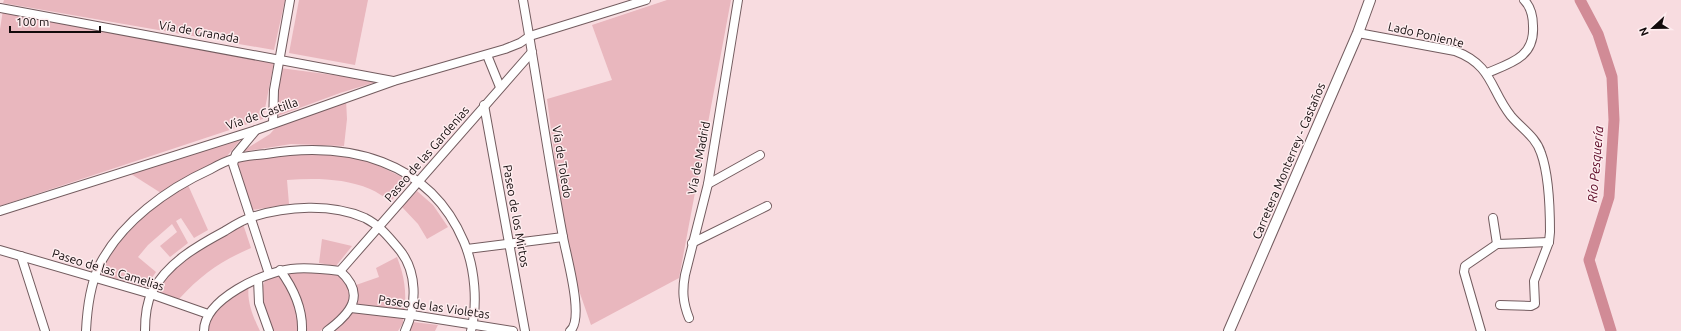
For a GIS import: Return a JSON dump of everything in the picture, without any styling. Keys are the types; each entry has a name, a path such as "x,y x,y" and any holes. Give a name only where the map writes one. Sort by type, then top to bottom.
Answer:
{"main road":[{"name":"Carretera Monterrey - Castaños","path":"1229,331 1358,33 1370,0"}],"street":[{"path":"0,11 2,0"},
{"path":"273,124 274,90 290,0"},
{"name":"Vía de Toledo","path":"523,0 562,237 575,299 575,318 571,330"},
{"name":"Vía de Castilla","path":"2,210 256,130 394,81 513,47 530,36 646,0"},
{"name":"Vía de Madrid","path":"689,318 683,304 682,290 692,243 708,184 738,0"},
{"path":"1487,73 1525,54 1532,47 1533,21 1528,5 1524,0"},
{"name":"Vía de Granada","path":"0,8 394,81"},
{"name":"Lado Poniente","path":"1358,33 1455,51 1469,58 1487,73 1507,110 1529,133 1542,154 1548,200 1550,232 1549,242 1534,281 1535,304 1531,306 1500,305"},
{"name":"Paseo de las Gardenias","path":"340,271 532,52"},
{"path":"487,55 500,87"},
{"name":"Paseo de los Mirtos","path":"484,106 525,331"},
{"path":"256,130 233,159 236,176 269,274"},
{"path":"86,331 94,278 100,265 119,237 160,198 183,183 233,159 293,150 335,150 374,158 419,182 444,207 467,249 474,287 472,328"},
{"path":"708,184 760,155"},
{"path":"692,243 767,206"},
{"path":"145,331 147,310 151,294 164,274 186,254 251,217 293,209 335,210 351,213 379,226 401,251 410,268 414,292 412,315 405,331"},
{"path":"0,220 2,210"},
{"path":"1493,218 1497,244"},
{"path":"467,249 562,237"},
{"path":"1481,331 1464,268 1497,244 1549,242"},
{"name":"Paseo de las Camelias","path":"0,250 151,294 208,314"},
{"path":"21,256 45,331"},
{"path":"204,331 208,314 227,296 258,279 280,270 306,268 340,271 348,280 354,292 351,308 328,331"},
{"path":"280,270 291,287 300,308 302,331"},
{"path":"258,279 259,304 269,331"},
{"name":"Paseo de las Violetas","path":"351,308 412,315 472,328 513,331"}],"shaded area":[{"path":"4,0 285,0 274,50 3,3"},
{"path":"299,0 368,0 355,65 289,53"},
{"path":"667,0 731,0 679,278 591,325 568,259 547,99 612,80 592,25"},
{"path":"3,10 274,62 263,119 0,206 0,29"},
{"path":"280,68 379,81 340,93 275,117"},
{"path":"346,100 347,119 344,146 291,144 241,152 270,134 277,126"},
{"path":"243,137 227,156 161,193 131,174"},
{"path":"291,153 333,153 369,161 410,181 391,201 360,185 318,179 287,180 289,204 252,210 237,162"},
{"path":"188,185 208,230 194,238 181,218 176,221 188,243 170,257 160,246 177,232 172,224 148,245 138,257 156,272 145,288 100,274 116,247 126,235 148,213"},
{"path":"417,191 433,205 448,227 427,239 418,224 402,207"},
{"path":"243,224 251,248 212,269 179,299 155,292 171,271 191,253"},
{"path":"322,239 352,246 336,266 319,263"},
{"path":"397,257 402,271 404,284 405,312 356,307 358,299 356,285 379,277 376,268"},
{"path":"297,271 336,274 342,276 351,294 348,308 320,331 304,331 283,273"},
{"path":"273,276 279,277 291,295 296,309 298,324 297,331 273,331 263,304 262,290 267,278"},
{"path":"249,284 249,302 260,331 205,331 207,323 216,309 228,298"},
{"path":"353,312 403,317 403,323 398,331 331,331"},
{"path":"413,322 438,325 435,331 409,331"}],"waterway":[{"name":"Río Pesquería","path":"1580,0 1598,34 1612,77 1614,120 1609,197 1589,260 1611,331"}]}
